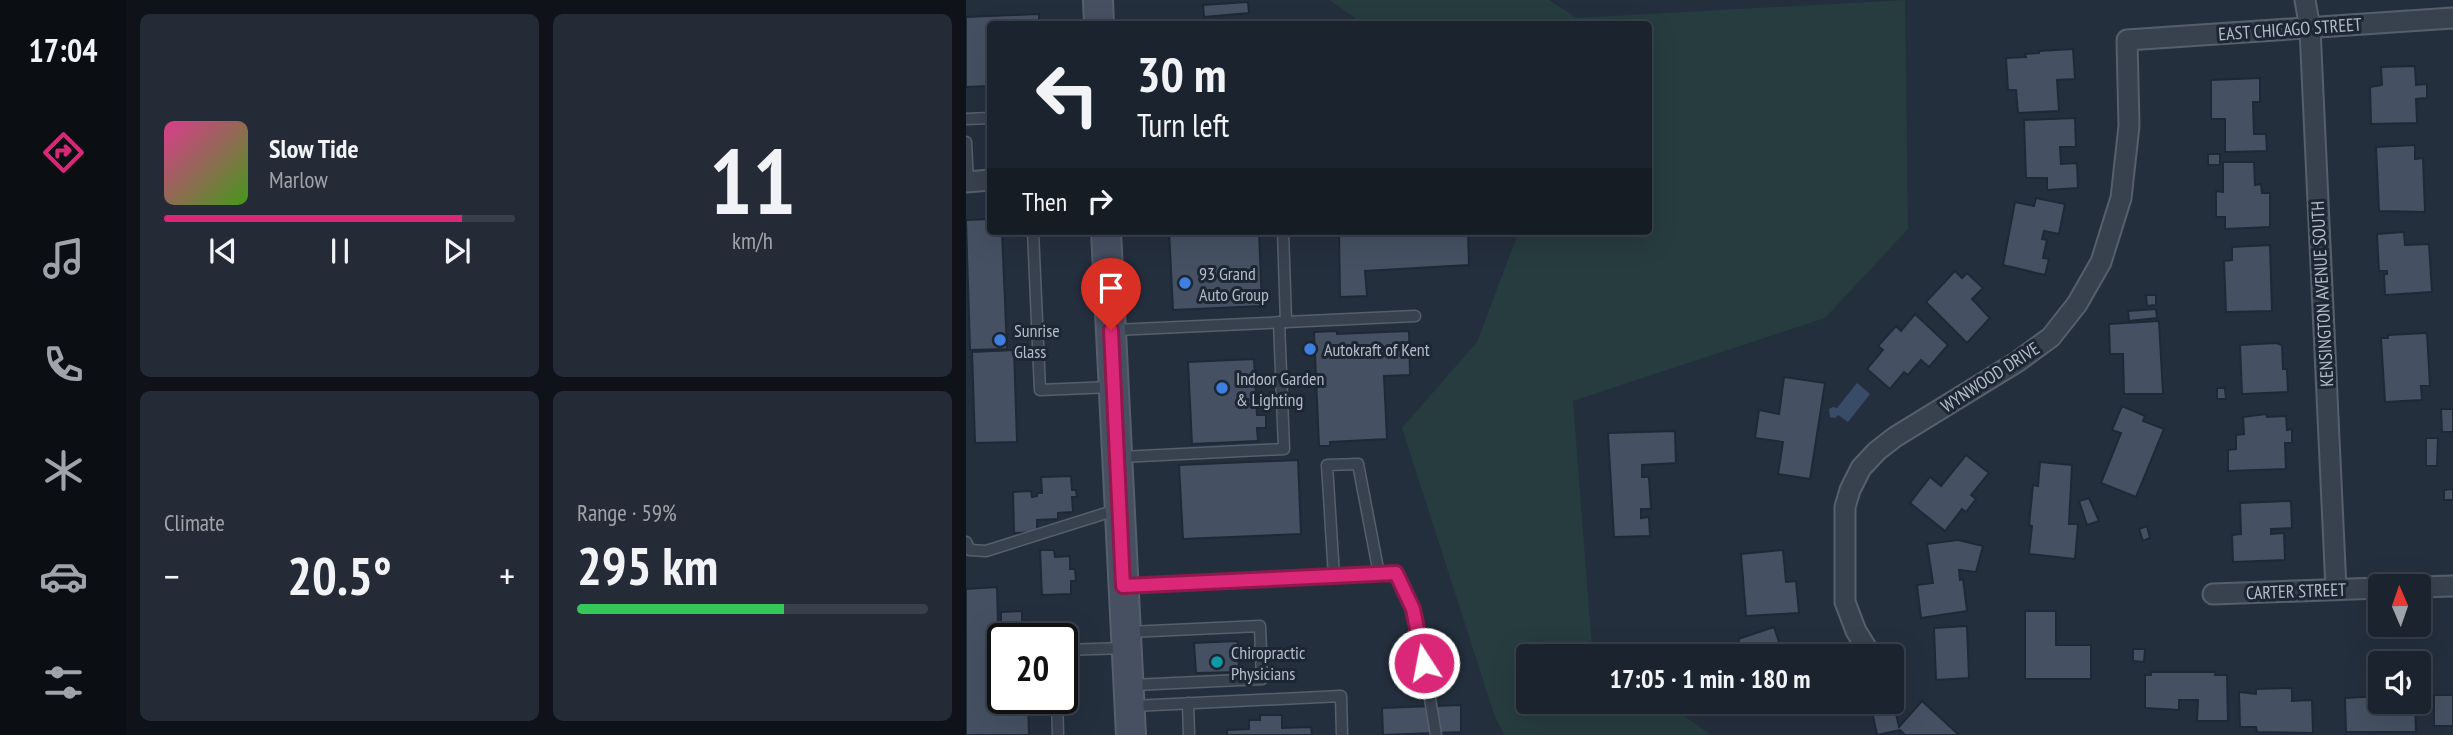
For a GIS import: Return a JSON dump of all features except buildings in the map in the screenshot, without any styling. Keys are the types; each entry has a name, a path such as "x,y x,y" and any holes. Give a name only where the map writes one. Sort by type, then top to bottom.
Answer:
{"main road":[{"path":"1098,0 1099,21"},
{"path":"1106,235 1131,735"}],"street":[{"name":"KENSINGTON AVENUE SOUTH","path":"2305,0 2310,29 2336,589"},
{"name":"EAST CHICAGO STREET","path":"2127,40 2453,18"},
{"name":"WYNWOOD DRIVE","path":"1864,644 1845,602 1845,508 1850,490 1861,468 1877,451 1895,437 2017,362 2051,337 2077,304 2101,262 2121,198 2129,126 2127,40"},
{"path":"967,182 987,180"},
{"path":"2431,587 2453,586"},
{"name":"CARTER STREET","path":"2213,594 2368,588"}],"lane":[{"path":"966,119 987,118"},
{"path":"966,142 967,182"},
{"path":"1033,235 1040,390 1114,387"},
{"path":"1117,457 1284,449 1283,235"},
{"path":"1111,330 1415,316"},
{"path":"1334,576 1327,465 1358,464 1379,574"},
{"path":"966,542 970,550 986,551 1120,508"},
{"path":"1123,586 1396,573 1413,609 1436,735"},
{"path":"1078,648 1260,626 1262,679 1129,696"},
{"path":"1129,696 1188,703 1341,696 1342,735"},
{"path":"1188,703 1189,735"},
{"path":"1058,714 1059,735"}],"green space":[{"path":"1329,0 1549,0 1577,18 1905,0 1908,229 1825,318 1573,401 1592,644 1516,644 1516,714 1682,714 1711,735 1504,735 1494,714 1402,428 1477,342 1517,235 1652,235 1652,21 1360,21"}],"water":[{"path":"1857,383 1870,394 1848,422 1838,415 1835,418 1830,417 1829,409 1837,408"}],"place":[{"name":"93 Grand Auto Group","path":"1185,283"},
{"name":"Sunrise Glass","path":"1000,340"},
{"name":"Autokraft of Kent","path":"1310,349"},
{"name":"Indoor Garden & Lighting","path":"1222,388"},
{"name":"Chiropractic Physicians","path":"1217,662"}],"route":[{"path":"1111,330 1123,586 1396,573 1413,609 1424,663"}]}
